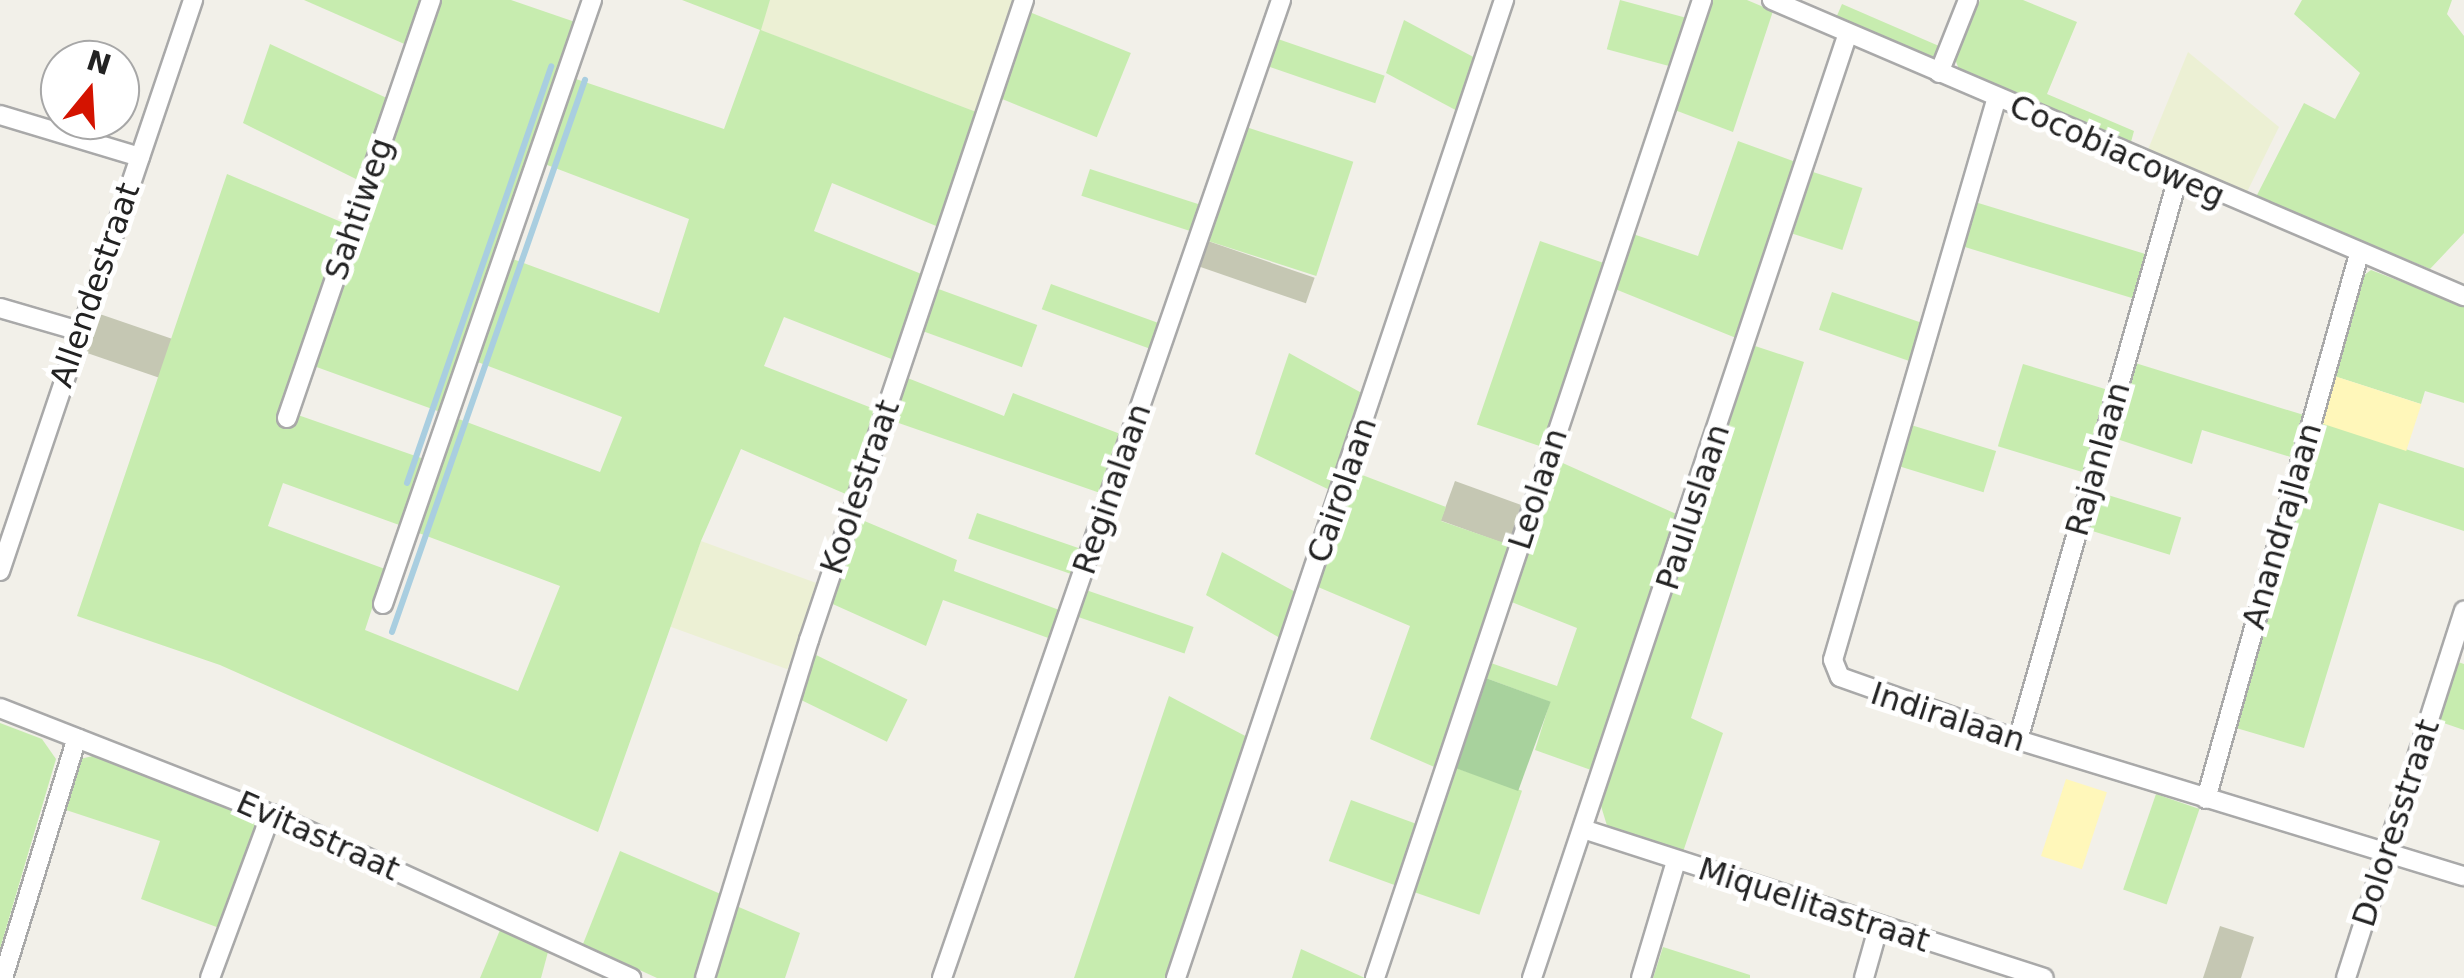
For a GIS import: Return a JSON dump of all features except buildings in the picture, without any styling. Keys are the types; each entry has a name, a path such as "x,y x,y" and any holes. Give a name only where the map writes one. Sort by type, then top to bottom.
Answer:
{"street":[{"name":"Allendestraat","path":"0,571 194,0"},
{"name":"Sahtiweg","path":"287,418 431,0"},
{"path":"384,604 592,0"},
{"name":"Koolestraat","path":"705,978 809,640 1024,0"},
{"name":"Reginalaan","path":"942,978 1282,0"},
{"name":"Cairolaan","path":"1176,978 1504,0"},
{"name":"Leolaan","path":"1375,978 1702,0"},
{"name":"Cocobiacoweg","path":"1772,0 2178,178 2464,296"},
{"path":"1939,72 1968,0"},
{"name":"Pauluslaan","path":"1532,978 1586,830 1848,33"},
{"name":"Indiralaan","path":"1997,98 1833,660 1840,678 1861,690 2018,740 2464,876"},
{"path":"0,115 140,157"},
{"name":"Rajanlaan","path":"2018,740 2178,178"},
{"name":"Anandrajlaan","path":"2206,798 2359,254"},
{"path":"0,308 79,331"},
{"path":"0,499 21,506"},
{"name":"Doloresstraat","path":"2346,978 2464,610"},
{"name":"Evitastraat","path":"0,708 271,814 631,978"},
{"path":"3,978 77,738"},
{"path":"210,978 271,814"},
{"name":"Miquelitastraat","path":"1586,830 2044,978"},
{"path":"1642,978 1676,861"},
{"path":"1864,978 1880,926"}],"shaded area":[{"path":"770,0 1018,0 979,113 760,30"},
{"path":"2188,52 2279,127 2247,192 2147,152"},
{"path":"1205,240 1315,278 1306,303 1196,266"},
{"path":"91,311 173,339 160,378 78,350"},
{"path":"1455,481 1527,507 1513,547 1441,520"},
{"path":"701,541 818,584 787,669 670,627"},
{"path":"2220,926 2254,937 2241,978 2203,978"}],"green space":[{"path":"304,0 425,0 409,46"},
{"path":"437,0 511,0 578,23 446,414 311,365"},
{"path":"682,0 770,0 761,30 979,113 941,228 832,183 814,231 924,275 894,360 784,317 764,366 877,410 848,495 741,449 701,541 598,832 220,665 77,616 227,174 346,224 295,414 427,460 402,526 283,483 268,526 385,569 365,630 518,691 560,586 416,532 456,418 600,472 622,417 475,361 510,258 659,313 689,219 542,163 573,78 724,129 760,30"},
{"path":"1620,0 1691,19 1677,68 1607,49"},
{"path":"1708,0 1747,0 1773,11 1733,132 1672,109"},
{"path":"1980,0 2023,0 2077,22 2047,94 2134,131 2131,142 1960,72 1955,59"},
{"path":"2302,0 2452,0 2447,14 2464,36 2464,233 2430,269 2256,197 2304,103 2335,119 2360,73 2294,14"},
{"path":"1842,4 1939,46 1935,55 1929,59 1836,18"},
{"path":"1027,11 1131,53 1097,137 993,95"},
{"path":"1404,20 1479,60 1463,114 1386,73"},
{"path":"1275,38 1385,76 1375,103 1266,65"},
{"path":"270,44 391,100 362,182 243,123"},
{"path":"1243,126 1353,162 1316,276 1206,240"},
{"path":"1738,141 1801,164 1741,340 1615,289 1633,234 1698,256"},
{"path":"1090,169 1200,205 1192,231 1081,196"},
{"path":"1813,172 1862,188 1842,250 1793,234"},
{"path":"1975,202 2146,254 2133,298 1962,246"},
{"path":"1540,241 1608,264 1545,448 1477,424"},
{"path":"2371,270 2464,306 2464,403 2425,391 2421,404 2331,375 2359,279"},
{"path":"1051,284 1162,324 1153,350 1042,309"},
{"path":"933,287 1037,325 1022,367 918,329"},
{"path":"1832,292 1924,324 1911,361 1819,330"},
{"path":"1755,346 1804,362 1691,718 1723,733 1682,855 1608,829 1601,806"},
{"path":"1289,353 1369,397 1336,493 1255,454"},
{"path":"2132,362 2307,416 2294,458 2202,430 2192,464 2111,437"},
{"path":"2023,364 2109,390 2084,473 1998,446"},
{"path":"905,377 1004,416 1013,393 1123,435 1103,494 890,420"},
{"path":"2310,418 2464,468 2464,531 2379,503 2304,748 2226,725"},
{"path":"1911,425 1996,451 1984,492 1898,466"},
{"path":"1556,460 1683,517 1625,693 1617,691 1591,770 1535,750 1550,702 1483,677 1488,662 1557,686 1577,628 1509,601"},
{"path":"1357,473 1446,507 1441,521 1513,546 1439,769 1370,739 1410,626 1318,587"},
{"path":"2098,492 2181,517 2170,555 2087,529"},
{"path":"977,513 1082,549 1073,575 968,539"},
{"path":"855,517 957,560 954,571 1062,611 1051,639 943,600 926,646 826,601"},
{"path":"1222,552 1301,595 1285,641 1206,595"},
{"path":"1083,589 1194,627 1185,654 1074,615"},
{"path":"814,654 907,700 887,742 793,696"},
{"path":"2452,660 2464,664 2464,730 2432,719"},
{"path":"1483,677 1551,702 1518,791 1451,766"},
{"path":"1169,696 1253,740 1170,978 1074,978"},
{"path":"0,723 42,739 56,759 0,949"},
{"path":"97,755 252,816 257,828 222,929 141,899 160,841 63,809 80,759"},
{"path":"1453,767 1522,791 1479,915 1410,891"},
{"path":"2156,794 2199,809 2167,904 2123,889"},
{"path":"1351,800 1421,826 1399,887 1329,861"},
{"path":"620,851 723,895 694,978 657,978 583,944"},
{"path":"734,905 800,933 785,978 711,978"},
{"path":"500,930 548,952 541,978 480,978"},
{"path":"1663,947 1750,975 1750,978 1653,978"},
{"path":"1301,949 1365,978 1292,978"}],"sand":[{"path":"2331,375 2421,404 2406,451 2316,422"},
{"path":"2066,779 2107,792 2082,869 2041,856"}],"waterway":[{"path":"407,483 551,66"},
{"path":"392,632 585,80"}]}
